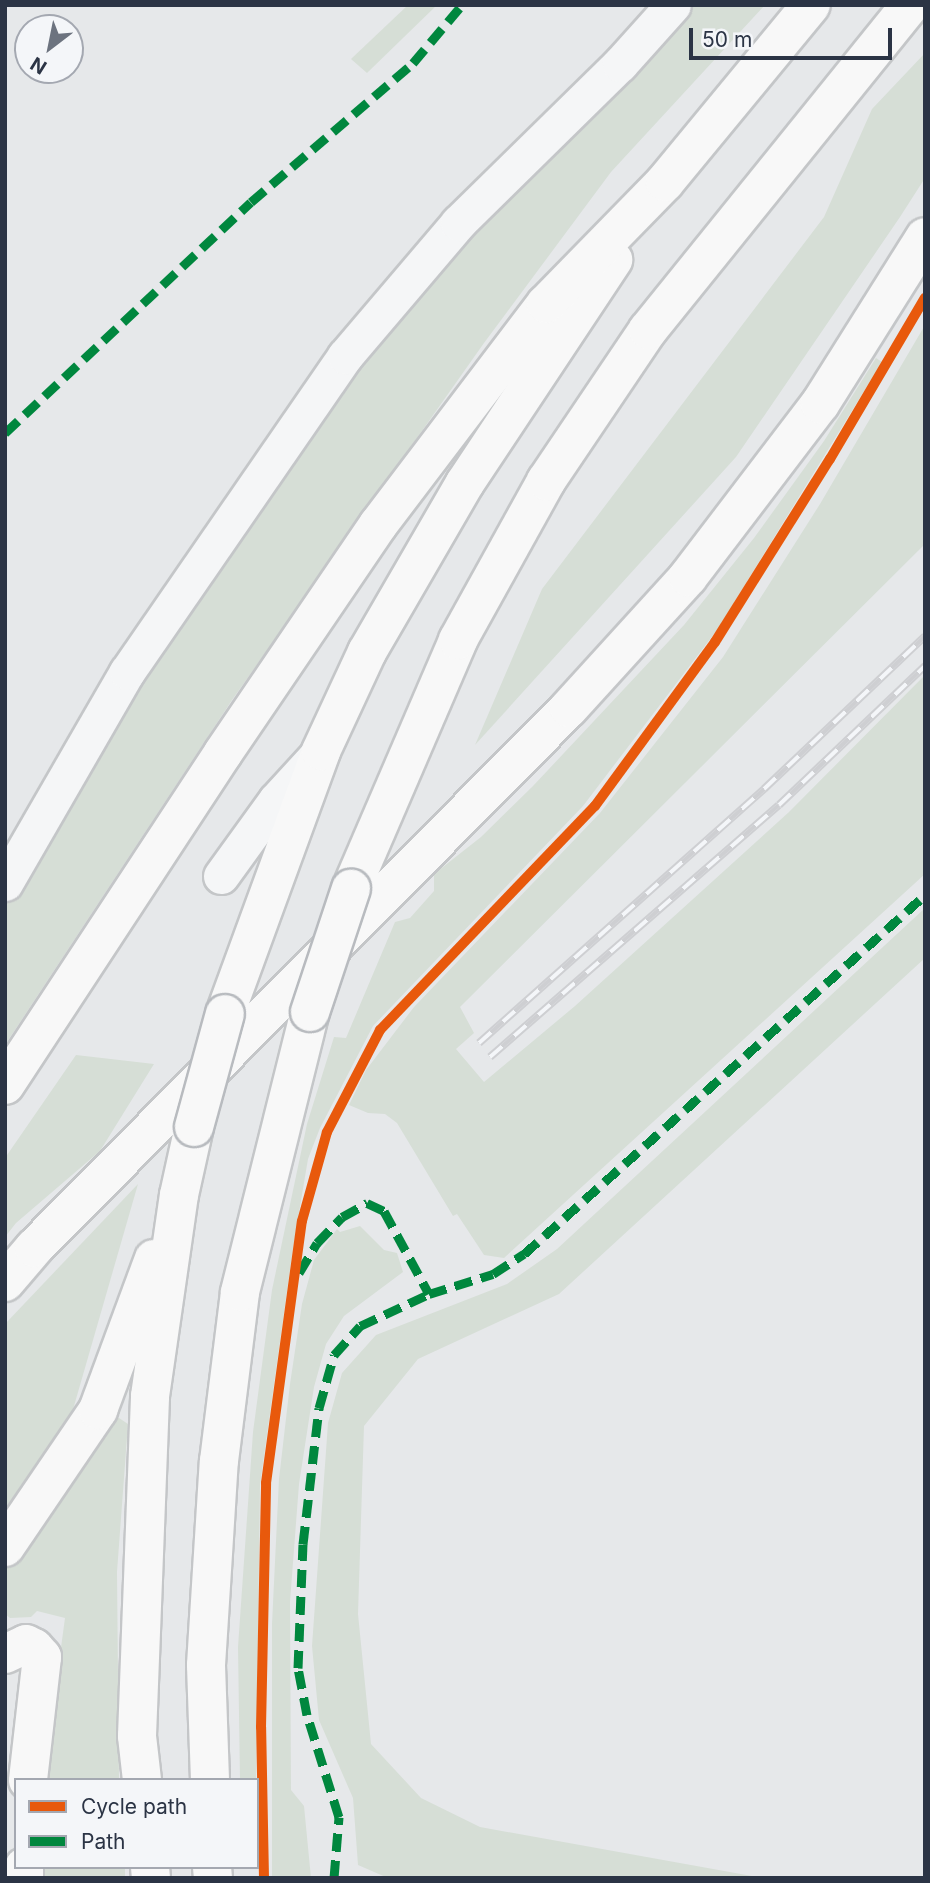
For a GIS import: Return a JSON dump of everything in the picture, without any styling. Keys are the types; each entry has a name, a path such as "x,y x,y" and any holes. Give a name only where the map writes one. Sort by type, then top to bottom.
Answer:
{"highway":[{"path":"5,1085 223,753 378,525 547,304 665,182 811,5"},
{"path":"210,1778 206,1665 216,1502 240,1292 310,1012 351,889 458,640 547,481 648,330 910,5"},
{"path":"142,1778 137,1736 149,1396 179,1195 194,1127 225,1014 321,751 368,652 465,483 665,182"},
{"path":"5,1282 34,1248 569,708 688,577 820,404 925,237"},
{"path":"5,1548 98,1410 179,1195"},
{"path":"5,1654 26,1644 42,1657 28,1778"}],"lane":[{"path":"5,883 127,672 345,356 458,223 620,64 673,5"},
{"path":"221,876 276,800 321,751"}],"shaded area":[{"path":"408,5 437,5 367,73 351,59"},
{"path":"693,5 765,5 611,172 484,343 232,700 5,1045 5,904 119,702 431,263"},
{"path":"925,53 925,178 900,217 736,457 475,745 542,589 824,217 872,109"},
{"path":"925,325 925,544 460,1007 474,1033 456,1049 484,1082 575,1006 789,812 925,675 925,874 504,1258 484,1255 457,1214 453,1216 397,1123 385,1114 368,1113 349,1105 366,1070 414,1007 600,813 723,657 820,504"},
{"path":"876,358 882,362 717,630 583,806 373,1026 320,1128 308,1159 293,1248 260,1485 256,1778 240,1778 238,1647 253,1432 272,1290 307,1124 334,1037 346,1038 395,922 410,918 434,891 434,874 481,837 533,786 684,625 754,538 824,441"},
{"path":"925,908 925,958 559,1294 418,1359 364,1426 358,1614 371,1744 421,1798 480,1827 763,1878 388,1878 358,1865 353,1798 319,1720 312,1646 328,1423 342,1373 376,1335 507,1284 557,1249"},
{"path":"76,1055 154,1064 100,1151 16,1223 5,1237 5,1158"},
{"path":"138,1184 72,1413 46,1456 5,1508 5,1324"},
{"path":"360,1226 384,1250 397,1253 403,1272 344,1316 326,1344 314,1387 299,1484 290,1602 291,1790 304,1806 311,1878 272,1878 272,1624 279,1479 290,1384 302,1304 314,1260 337,1229 340,1232"},
{"path":"116,1416 128,1424 117,1572 119,1778 43,1778 65,1618 37,1611 31,1617 10,1618 5,1614 5,1570"},
{"path":"40,1869 125,1869 125,1878 40,1878"}],"railway":[{"path":"479,1043 764,789 925,636"},
{"path":"490,1057 779,805 925,666"}],"marked path":[{"path":"5,433 251,202 413,63 462,5"},
{"path":"334,1878 339,1817 307,1715 298,1668 303,1544 319,1408 334,1355 360,1326 429,1294 493,1274 524,1254 925,895"},
{"path":"299,1273 317,1243 342,1217 367,1203 384,1211 429,1294"}],"cycle path":[{"path":"264,1878 261,1727 266,1483 302,1221 327,1132 380,1030 595,806 715,642 830,459 925,298"}]}
